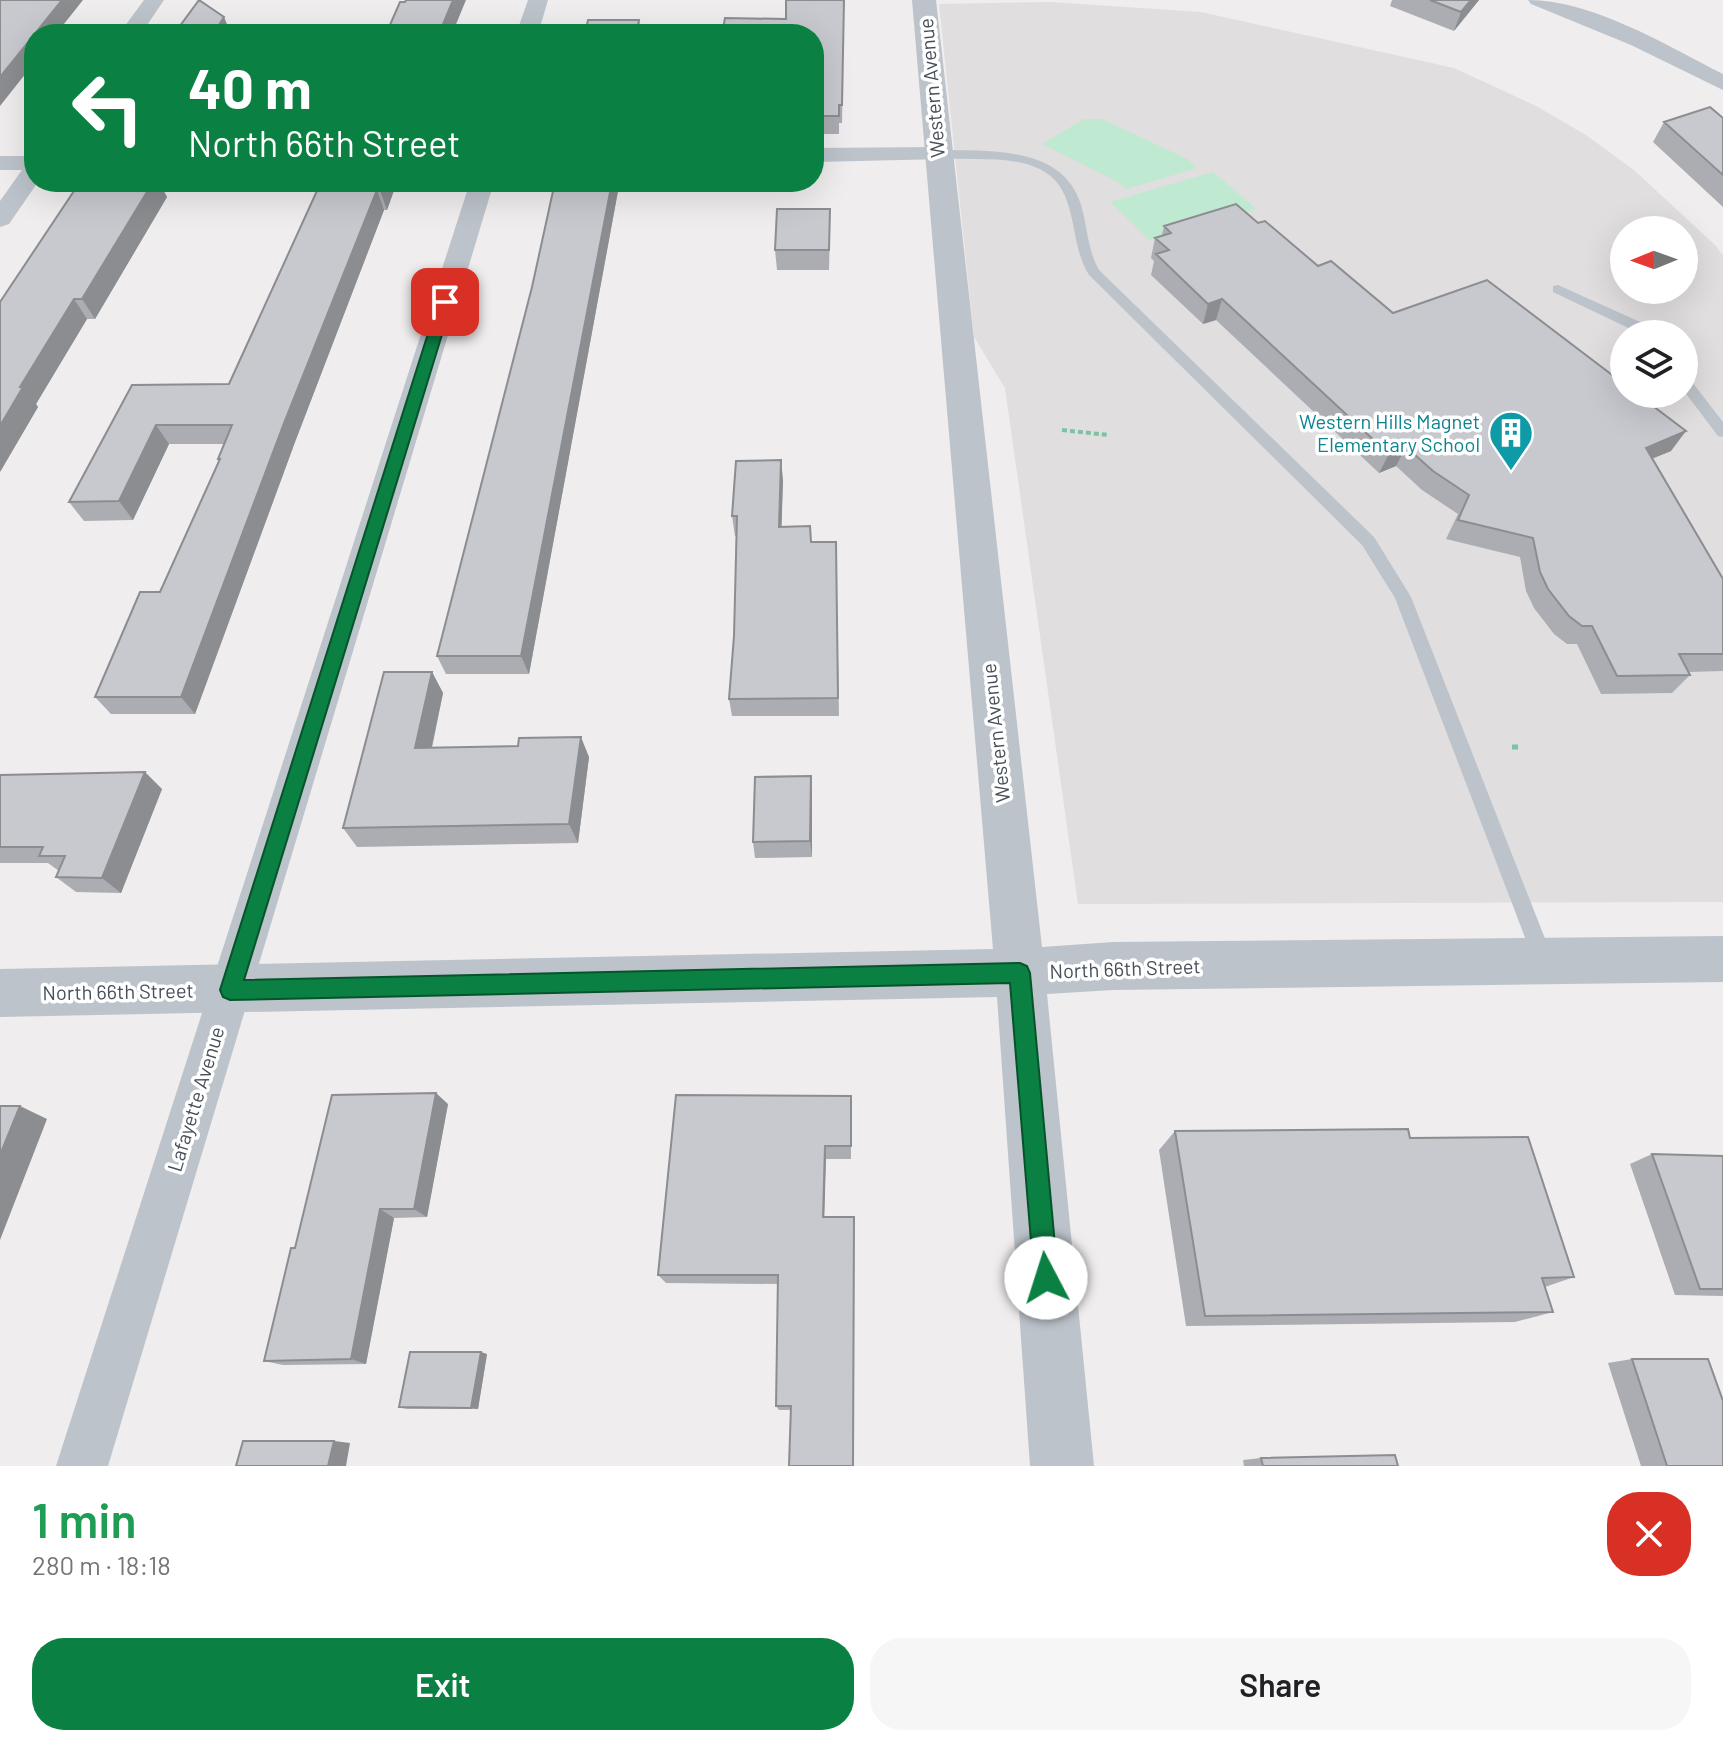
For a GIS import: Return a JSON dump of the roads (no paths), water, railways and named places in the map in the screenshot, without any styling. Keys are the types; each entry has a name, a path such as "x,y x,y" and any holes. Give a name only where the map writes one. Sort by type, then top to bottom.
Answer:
{"street":[{"path":"137,24 154,0"},
{"path":"530,24 538,0"},
{"name":"Western Avenue","path":"924,0 1020,973 1062,1466"},
{"path":"1538,0 1639,40 1723,83"},
{"path":"824,155 938,154"},
{"path":"0,163 24,163"},
{"path":"0,219 24,185"},
{"name":"Lafayette Avenue","path":"82,1466 479,192"},
{"name":"North 66th Street","path":"0,993 1020,973 1113,966 1723,959"}],"lane":[{"path":"938,154 1005,155 1036,162 1059,177 1072,194 1082,253 1094,272 1368,541 1403,597 1544,962"},
{"path":"1558,289 1625,320"},
{"path":"1698,399 1723,432"}],"place":[{"name":"Western Hills Magnet Elementary School","path":"1511,472"}]}
